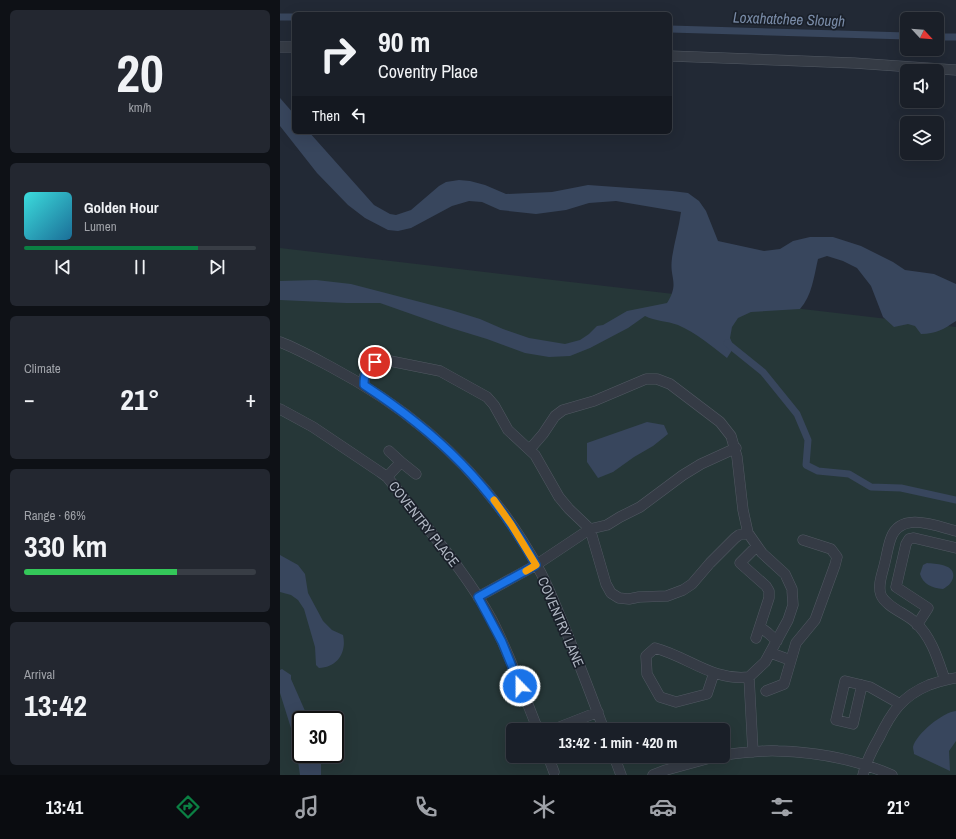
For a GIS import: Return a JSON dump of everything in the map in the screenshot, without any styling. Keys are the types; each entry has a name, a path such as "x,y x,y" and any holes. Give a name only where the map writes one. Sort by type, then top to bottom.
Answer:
{"street":[{"path":"280,47 292,47"},
{"path":"672,56 854,63 956,70"},
{"name":"COVENTRY LANE","path":"280,342 293,347 364,385 394,404 416,421 458,459 477,479 519,536 536,565 556,607 602,723"},
{"path":"364,385 364,378 367,369 380,360 385,360 440,371 486,397 494,405 508,430 530,449 541,464 559,497 590,529 608,589 619,598 624,599 667,596 683,590 692,584 714,558 735,538 748,532"},
{"path":"530,449 543,434 555,416 563,410 594,401 641,380 652,378 662,380 670,384 716,419 728,431 736,448 743,510 748,532 757,546 770,561 785,574 792,589 794,600 792,610 771,654 758,670 749,677 728,677 714,673 668,652 655,648 646,656 647,674 660,697 676,702 707,694 714,673"},
{"name":"COVENTRY PLACE","path":"280,408 313,427 387,477 437,539 478,597 502,642 535,723"},
{"path":"478,597 536,565 590,529 607,525 640,507 683,475 701,464 736,448"},
{"path":"389,451 416,474"},
{"path":"387,477 401,462"},
{"path":"945,680 930,641 918,625 886,602 881,595 880,586 891,537 899,527 906,523 916,522 956,531"},
{"path":"918,625 928,608 896,587 906,544 909,539 914,538 956,548"},
{"path":"766,692 784,684 796,643 815,620 835,565 836,557 831,549 803,540"},
{"path":"756,638 769,598 769,591 766,586 740,563 757,546"},
{"path":"760,627 777,641"},
{"path":"771,654 790,660"},
{"path":"749,677 752,752"},
{"path":"864,770 887,722 900,704 913,692 945,680 956,678"},
{"path":"862,685 870,687 900,704"},
{"path":"570,723 598,712"},
{"path":"730,754 778,751 801,753 845,760 864,770 892,775"},
{"path":"551,763 554,772"},
{"path":"617,763 621,775"},
{"path":"653,775 692,763"}],"shaded area":[{"path":"280,248 956,327 956,775 280,775"}],"water":[{"path":"280,98 292,112 292,134 311,134 374,205 390,214 396,215 411,210 439,186 446,182 459,180 485,185 506,194 552,192 588,185 688,193 699,201 706,211 718,241 764,251 780,249 793,241 810,237 833,237 861,246 893,262 905,270 934,274 956,284 956,321 940,330 926,334 921,334 915,326 908,324 894,327 883,317 871,286 857,268 843,261 827,256 818,259 810,292 800,309 751,312 738,318 732,327 730,338 734,347 727,358 704,340 685,328 645,316 628,328 590,348 570,356 549,357 525,353 380,303 280,300 280,281 316,280 351,284 451,310 480,319 529,338 565,344 580,340 597,326 603,325 627,311 667,303 674,285 671,265 681,212 616,201 589,203 566,210 536,214 500,210 482,202 469,201 452,206 411,228 398,231 388,230 365,218 348,205 317,173 280,126"},
{"path":"647,422 664,425 668,434 653,446 613,472 598,478 587,462 587,443"},
{"path":"280,555 298,565 305,574 308,593 323,621 332,630 343,635 344,642 342,653 336,662 331,665 319,668 316,665 315,647 304,609 298,600 291,595 280,592"},
{"path":"927,563 940,564 951,570 953,573 953,578 949,585 943,589 935,588 923,580 920,574 923,565"},
{"path":"282,669 291,675 291,679 305,711 292,711 292,731 280,693 280,670"},
{"path":"956,711 956,741 949,751 950,771 914,754 913,747 919,736 931,724 944,715"},
{"path":"298,763 321,763 321,775 300,775"}],"waterway":[{"name":"Loxahatchee Slough","path":"280,17 292,17"},
{"name":"Loxahatchee Slough","path":"672,29 900,36"},
{"name":"Loxahatchee Slough","path":"944,37 956,37"},
{"path":"727,343 763,372 797,414 808,440 806,465 818,471 849,474 871,487 901,488 956,500"}],"slow traffic":[{"path":"494,500 526,547 536,565 526,571"}],"route":[{"path":"375,362 367,369 365,373 364,385 394,404 416,421 438,439 458,459 495,501 526,547 536,565 478,597 492,620 520,686"}]}
